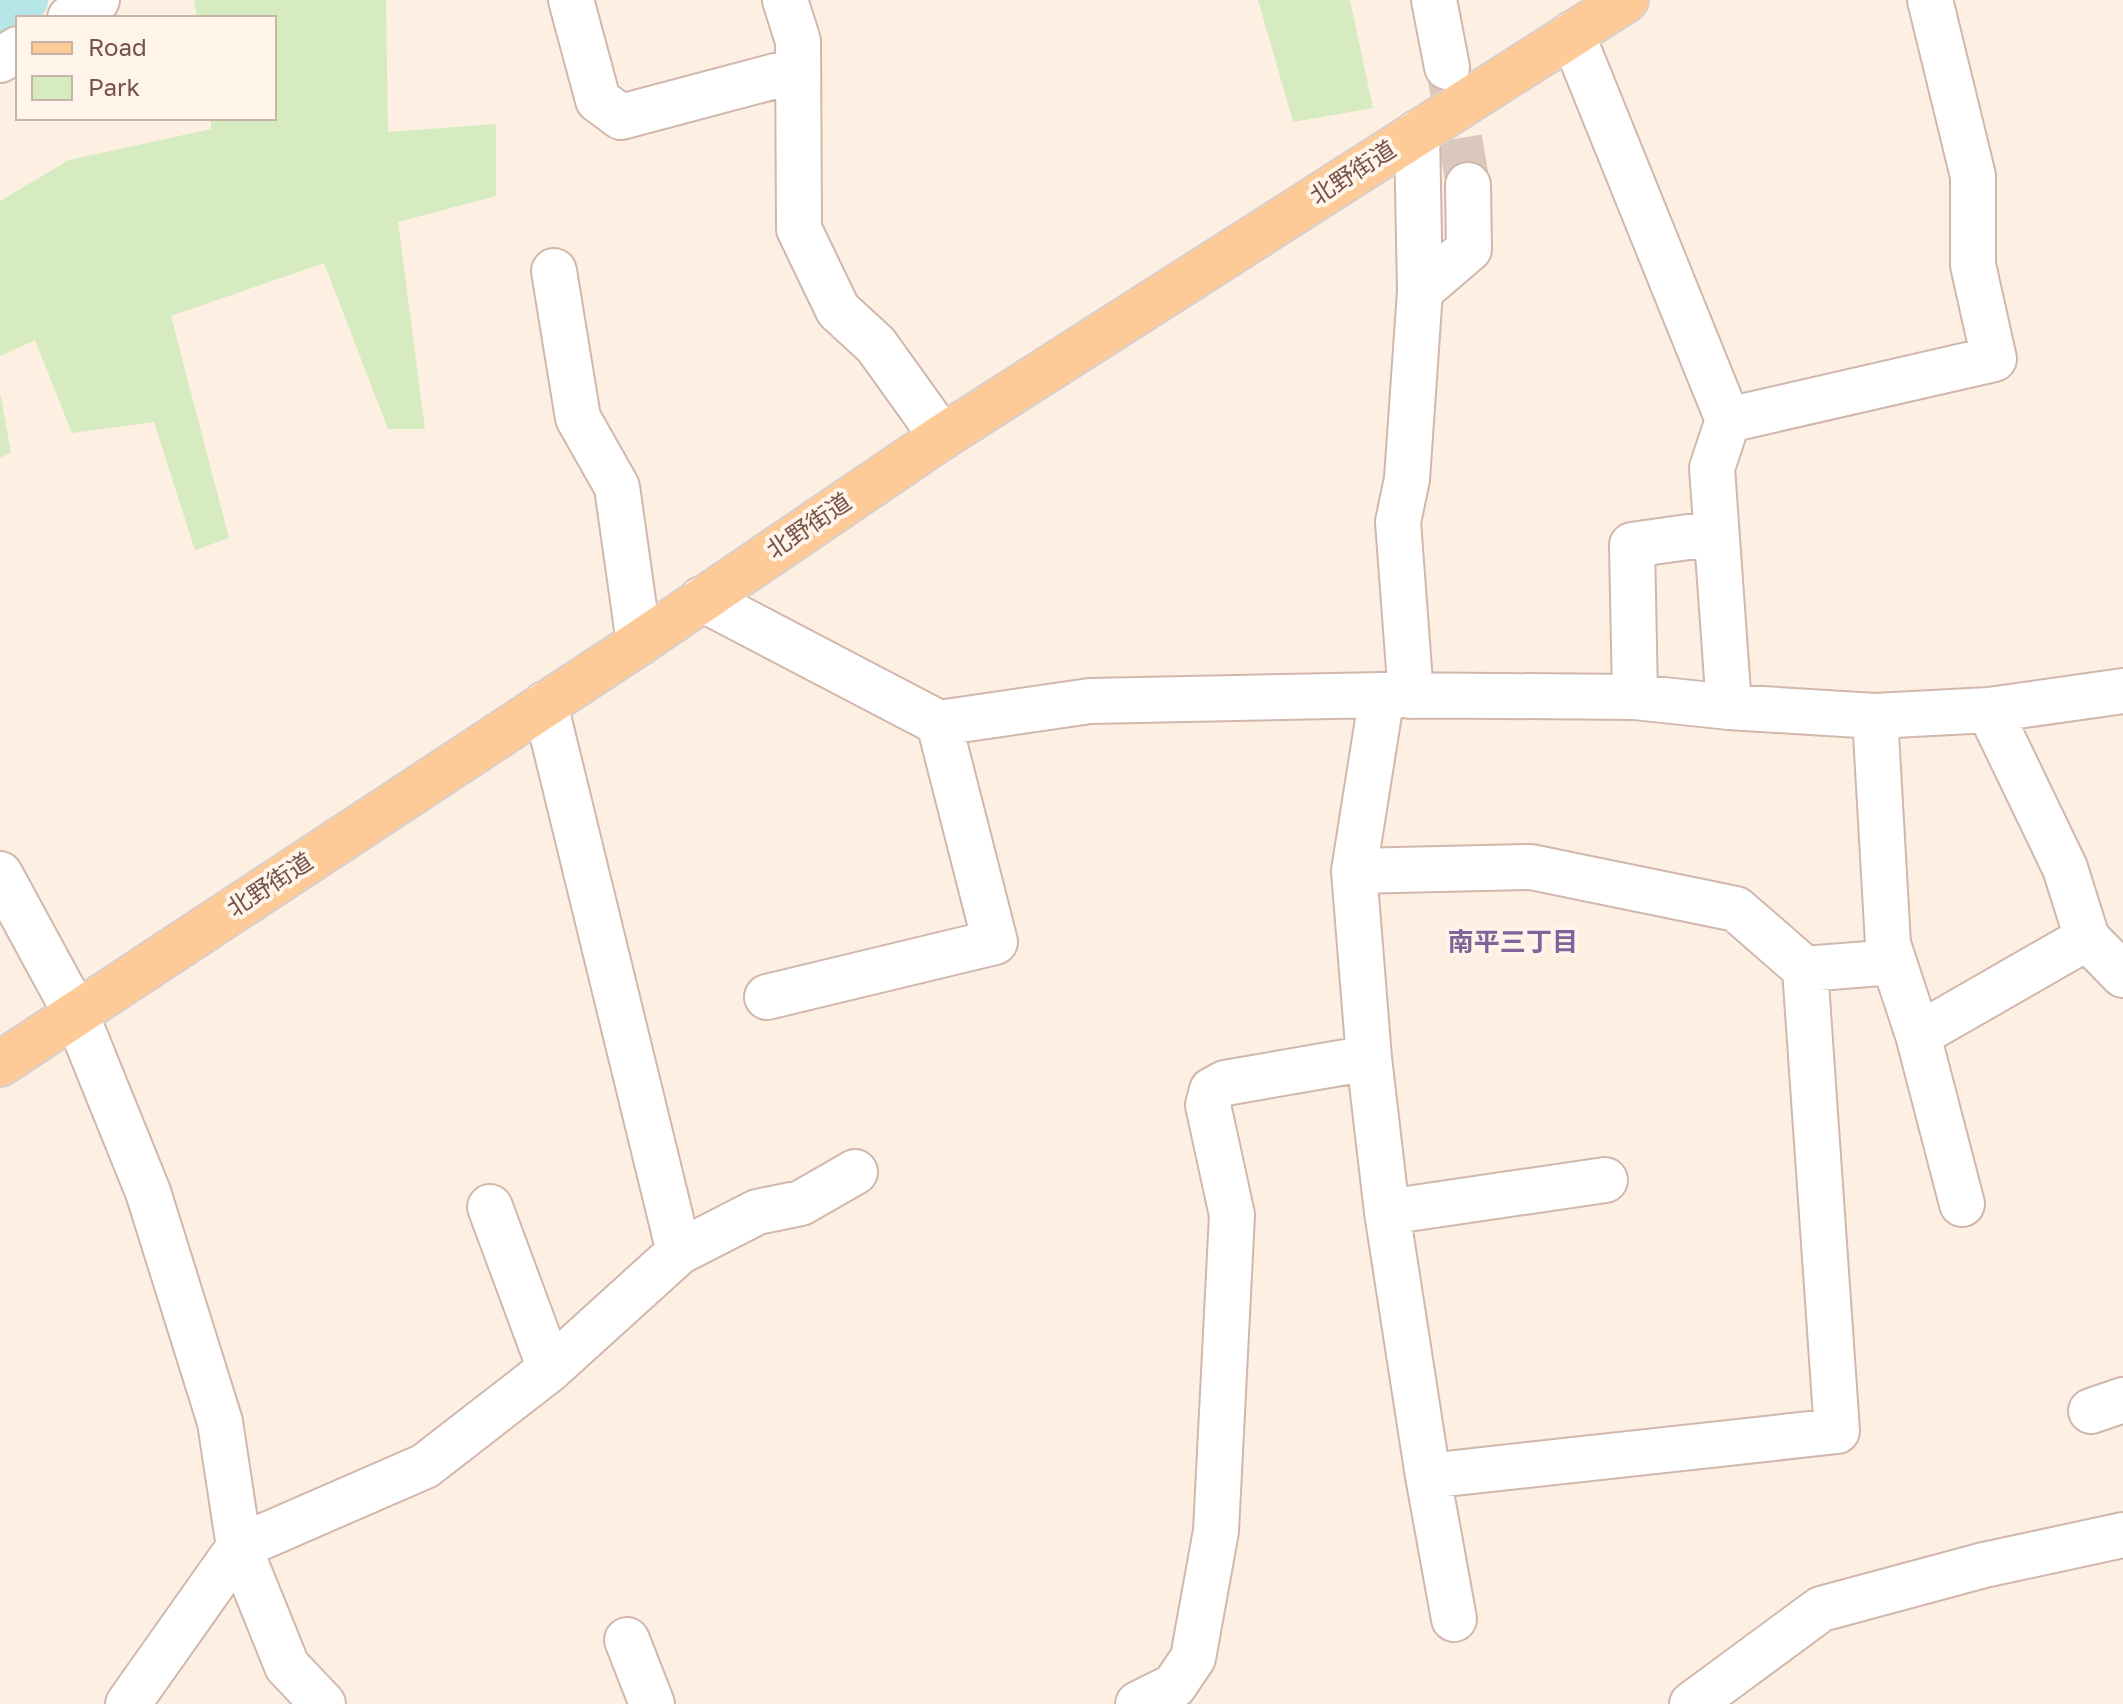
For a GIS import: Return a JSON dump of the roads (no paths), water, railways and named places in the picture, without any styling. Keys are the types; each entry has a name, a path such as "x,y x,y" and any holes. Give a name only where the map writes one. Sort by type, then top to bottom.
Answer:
{"main road":[{"name":"北野街道","path":"0,1064 639,643 942,437 1626,0"}],"street":[{"path":"73,16 97,0"},
{"path":"571,0 598,100 621,117 798,70"},
{"path":"785,0 798,41 799,229 838,310 876,345 942,437"},
{"path":"1434,0 1447,67"},
{"path":"1728,420 1994,359 1973,265 1973,176 1930,0"},
{"path":"1572,34 1728,420 1712,468 1729,707"},
{"path":"1417,133 1420,291 1407,479 1398,522 1397,696 1354,871 1369,1058 1387,1212 1428,1476 1454,1619"},
{"path":"1420,291 1469,249 1468,185"},
{"path":"554,271 578,418 617,487 639,643"},
{"path":"1635,697 1632,545 1716,533"},
{"path":"702,599 939,723 1090,701 1397,696 1635,697 1729,707 1875,716 1989,710 2123,691"},
{"path":"545,704 679,1252"},
{"path":"1989,710 2065,868 2087,938 2123,975"},
{"path":"1875,716 1888,944 1918,1035 1962,1204"},
{"path":"767,997 995,942 939,723"},
{"path":"1354,871 1531,867 1736,909 1805,969 1837,1431 1428,1476"},
{"path":"0,874 76,1014 148,1192 220,1422 239,1547 287,1666 323,1704"},
{"path":"1918,1035 2087,938"},
{"path":"1805,969 1893,962"},
{"path":"1138,1704 1174,1686 1193,1658 1216,1531 1232,1215 1208,1105 1212,1090 1225,1083 1369,1058"},
{"path":"128,1704 239,1547 425,1466 550,1369 679,1252 757,1212 801,1203 855,1172"},
{"path":"1387,1212 1605,1180"},
{"path":"490,1207 550,1369"},
{"path":"1692,1704 1821,1609 1984,1565 2123,1535"},
{"path":"627,1640 652,1704"}],"waterway":[{"path":"0,16 26,0"}],"tunnel":[{"path":"1449,73 1468,185"}],"district":[{"name":"南平三丁目","path":"1513,942"}]}
